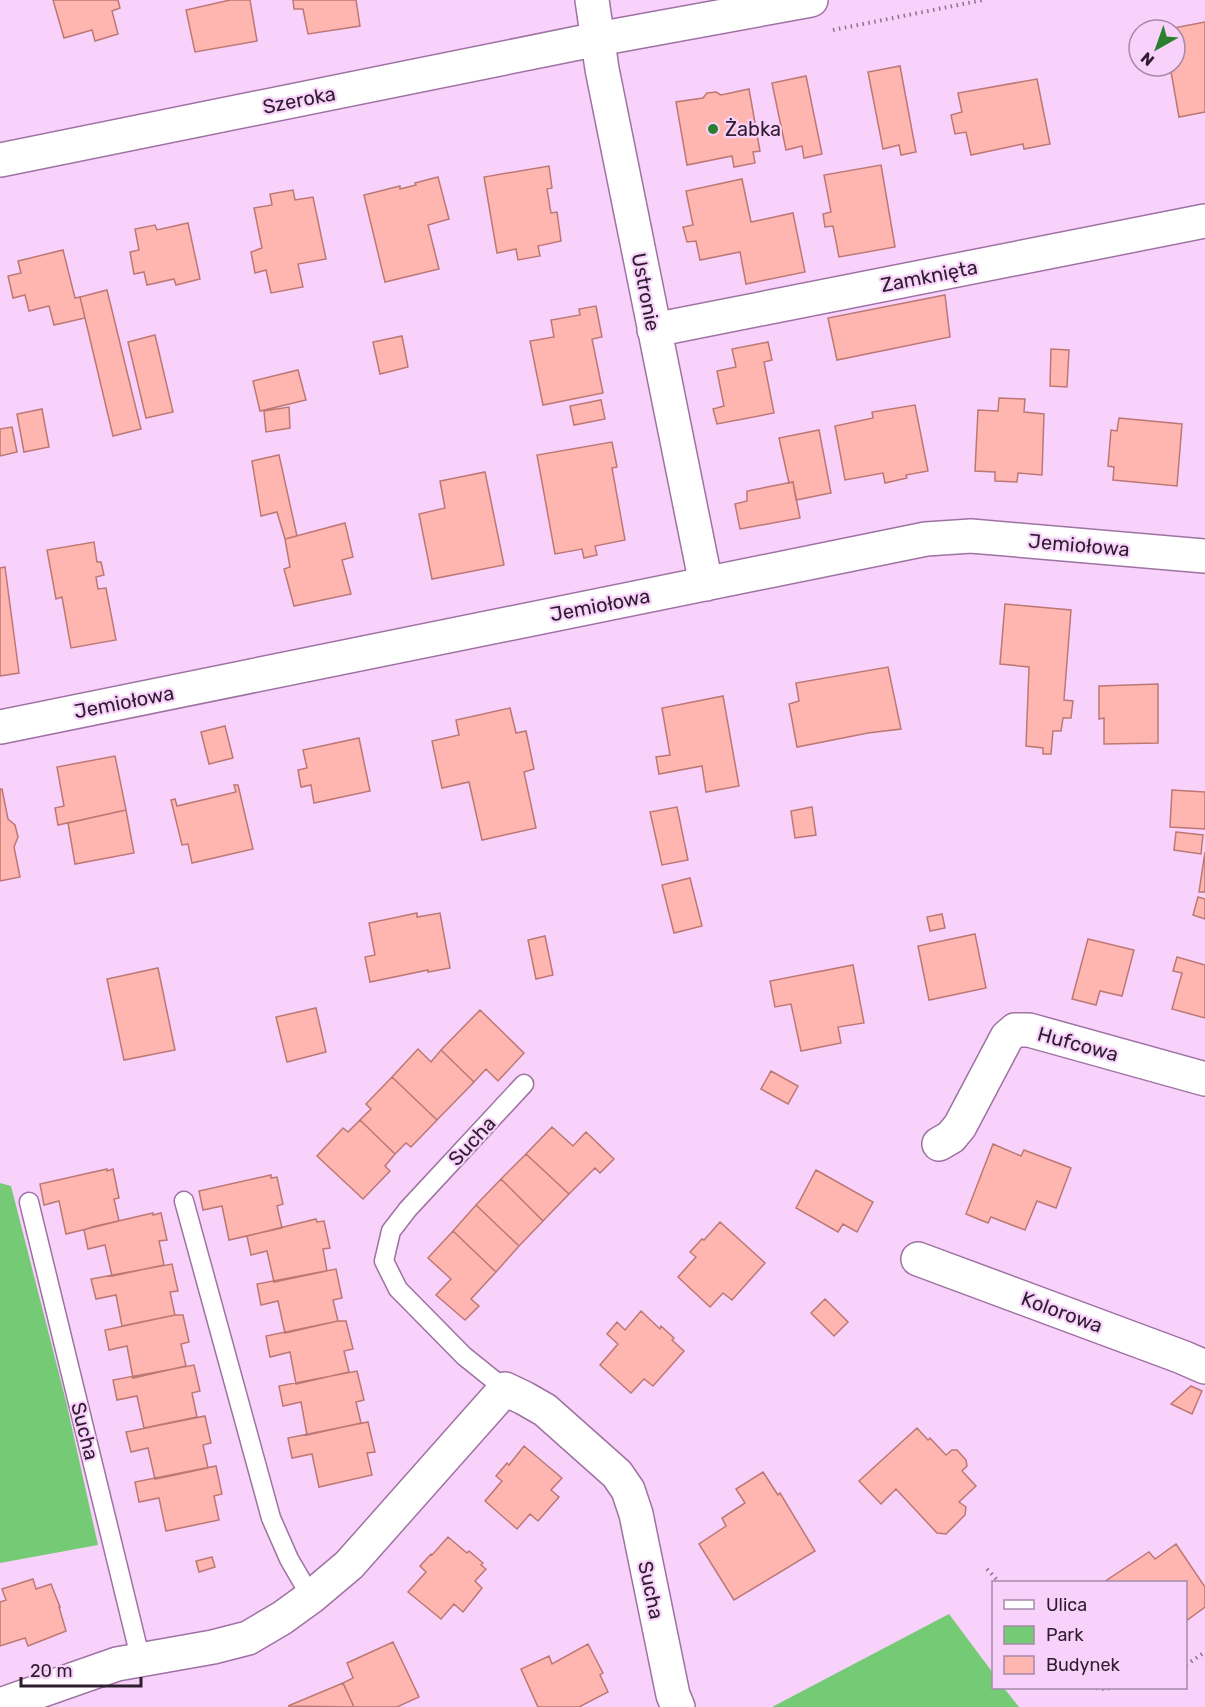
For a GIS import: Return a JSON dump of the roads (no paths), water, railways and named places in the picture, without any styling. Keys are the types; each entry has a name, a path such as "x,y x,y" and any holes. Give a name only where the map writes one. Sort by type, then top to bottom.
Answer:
{"street":[{"name":"Ustronie","path":"592,0 602,69 706,584"},
{"name":"Szeroka","path":"0,160 598,39 810,0"},
{"name":"Zamknięta","path":"654,330 1205,221"},
{"name":"Jemiołowa","path":"0,727 926,539 971,536 1205,556"},
{"name":"Hufcowa","path":"939,1144 951,1137 960,1126 1007,1037 1015,1030 1029,1030 1205,1079"},
{"name":"Kolorowa","path":"918,1259 1205,1367"},
{"path":"0,1705 117,1664 213,1647 248,1638 282,1618 349,1565 505,1389"},
{"name":"Sucha","path":"505,1389 545,1410 617,1474 628,1490 636,1514 673,1695 678,1707"}],"lane":[{"name":"Sucha","path":"505,1389 464,1356 398,1289 384,1261 391,1231 408,1209 524,1084"},
{"path":"184,1201 271,1518 311,1597"},
{"name":"Sucha","path":"29,1202 141,1661"}],"place":[{"name":"Żabka","path":"713,129"}]}
